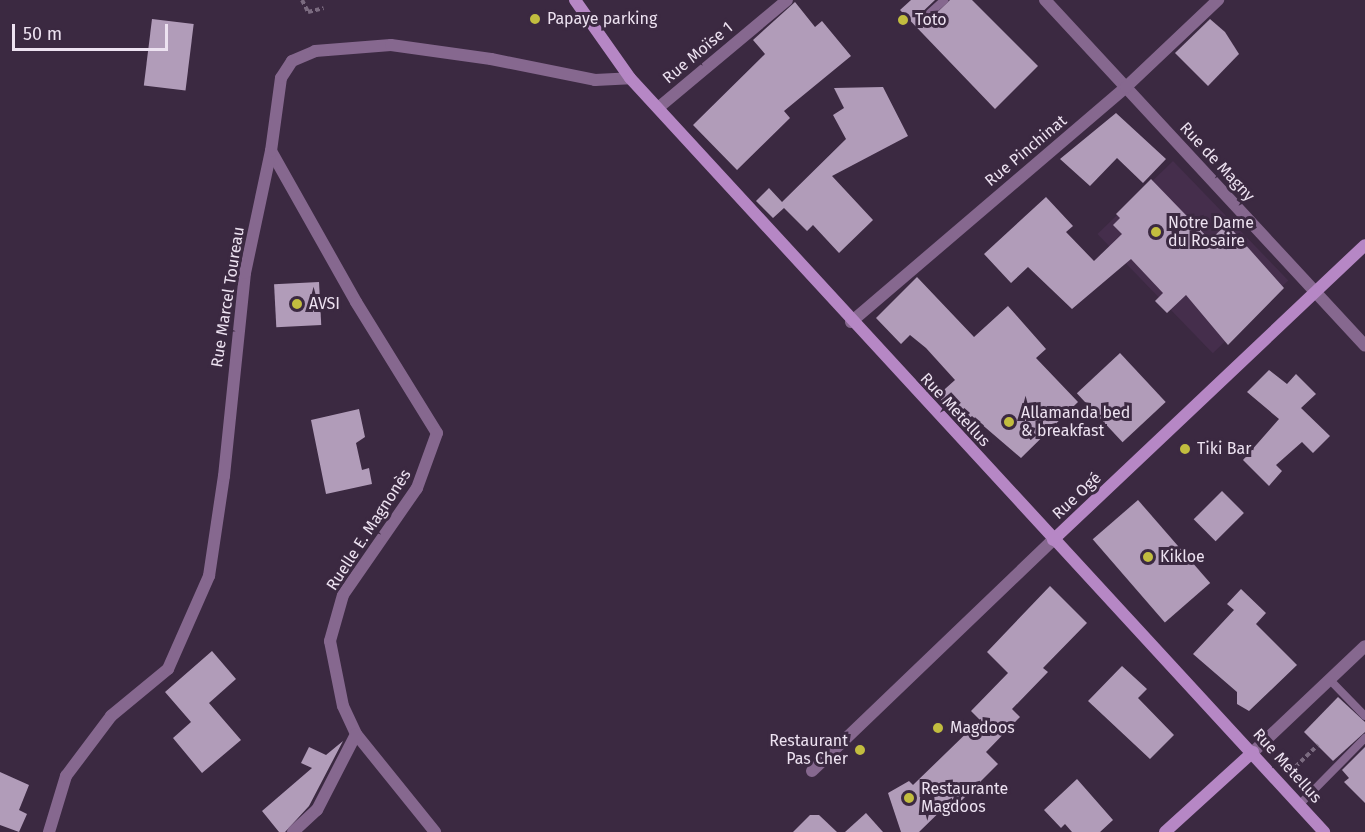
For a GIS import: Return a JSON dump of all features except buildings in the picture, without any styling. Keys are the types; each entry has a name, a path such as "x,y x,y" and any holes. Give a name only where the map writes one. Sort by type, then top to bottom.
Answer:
{"street":[{"name":"Rue Metellus","path":"575,0 630,78 851,321 1253,752 1324,832"},
{"name":"Rue Moïse 1","path":"658,108 787,0"},
{"name":"Rue de Magny","path":"1045,0 1365,346"},
{"name":"Rue Pinchinat","path":"851,321 1126,87 1218,0"},
{"name":"Rue Marcel Toureau","path":"49,832 66,776 111,717 168,669 209,576 224,476 245,273 271,151 281,78 292,61 315,51 391,45 491,59 595,80 630,78"},
{"name":"Ruelle E. Magnonès","path":"271,151 356,302 437,433 417,488 343,596 330,641 343,706 356,734 435,832"},
{"name":"Rue Ogé","path":"812,771 1365,245"},
{"path":"1165,832 1365,646"},
{"path":"293,832 317,810 356,734"}],"lane":[{"path":"922,20 944,0"},
{"path":"1330,680 1365,716"},
{"path":"1300,804 1365,738"}],"path":[{"path":"302,0 308,12 324,8"},
{"path":"1280,782 1317,746"}],"shaded area":[{"path":"1173,161 1288,280 1213,353 1097,234"}],"place":[{"name":"Papaye parking","path":"535,19"},
{"name":"Toto","path":"903,20"},
{"name":"Notre Dame du Rosaire","path":"1156,232"},
{"name":"AVSI","path":"297,304"},
{"name":"Allamanda bed & breakfast","path":"1009,422"},
{"name":"Tiki Bar","path":"1185,449"},
{"name":"Kikloe","path":"1148,557"},
{"name":"Magdoos","path":"938,728"},
{"name":"Restaurant Pas Cher","path":"860,750"},
{"name":"Restaurante Magdoos","path":"909,798"}]}
